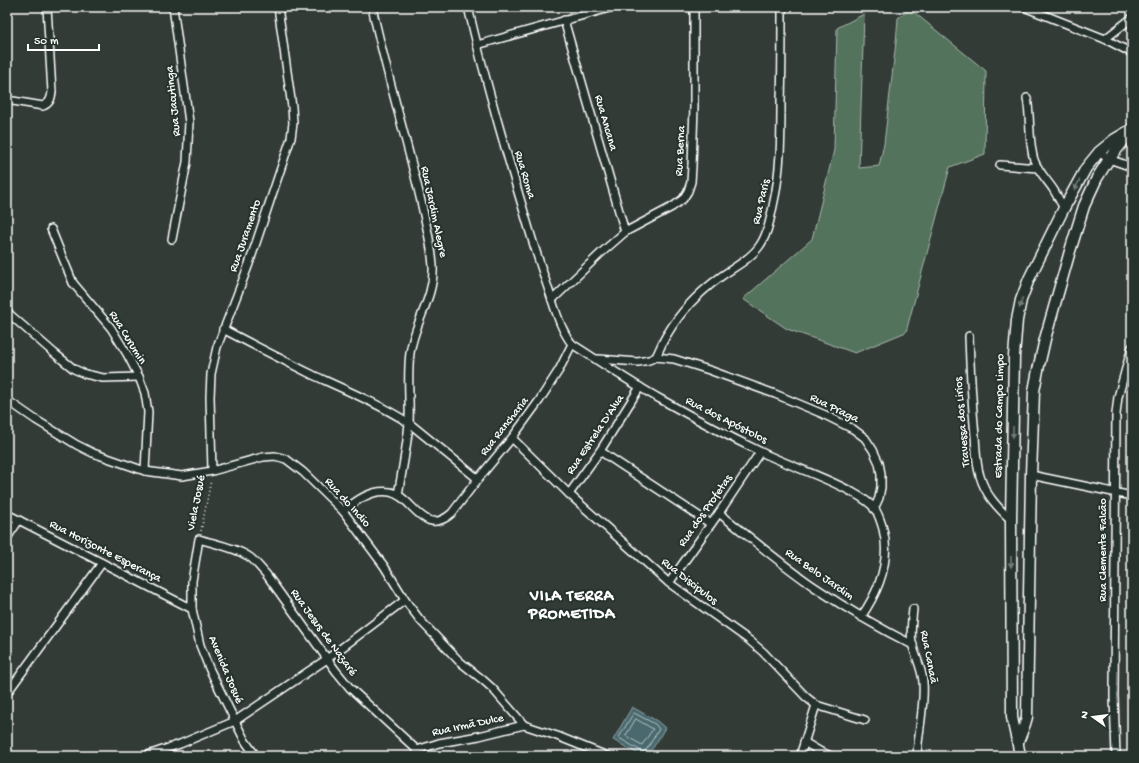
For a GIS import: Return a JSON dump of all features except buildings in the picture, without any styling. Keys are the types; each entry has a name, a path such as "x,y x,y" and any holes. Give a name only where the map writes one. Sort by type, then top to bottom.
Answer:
{"street":[{"path":"7,100 43,106 48,104 51,98 52,92 47,7"},
{"name":"Rua Jacutinga","path":"172,239 187,162 189,122 173,7"},
{"name":"Rua Juramento","path":"212,471 210,397 211,374 217,347 248,264 291,138 293,123 292,107 278,7"},
{"name":"Rua Jardim Alegre","path":"372,7 380,46 418,184 431,246 433,266 433,279 430,294 419,322 410,354 409,423 398,495"},
{"name":"Rua Roma","path":"468,7 502,138 541,270 564,331 572,344"},
{"path":"477,45 613,7"},
{"name":"Rua Berna","path":"552,300 624,232 672,207 683,199 688,191 692,166 694,107 694,7"},
{"name":"Rua Paris","path":"656,357 667,334 676,320 690,304 721,276 750,257 758,248 766,232 772,214 778,184 781,152 782,7"},
{"path":"1024,7 1104,39 1132,53"},
{"path":"1104,39 1132,18"},
{"name":"Rua Ancana","path":"564,20 624,232"},
{"path":"1027,98 1034,160 1064,208"},
{"name":"Estrada do Campo Limpo","path":"1020,756 1012,717 1011,520 1014,356 1017,320 1021,300 1029,279 1064,208 1086,168 1099,152 1115,139 1132,130"},
{"name":"Estrada do Campo Limpo","path":"1018,742 1027,717 1033,403 1038,370 1070,251 1084,206 1097,178 1109,159 1132,130"},
{"path":"1099,152 1109,159 1132,167"},
{"path":"1000,165 1038,168"},
{"path":"1086,168 1097,178"},
{"name":"Rua Curumin","path":"51,229 73,283 79,292 111,328 139,377 145,393 148,412 145,470"},
{"path":"7,312 74,369 85,374 103,378 139,377"},
{"path":"223,330 276,357 380,406 409,423 478,479"},
{"name":"Travessa dos Lirios","path":"969,336 971,393 979,475 992,500 1011,520"},
{"name":"Rua dos Apóstolos","path":"572,344 662,400 760,452 839,485 866,501 874,509"},
{"name":"Rua Rancharia","path":"398,495 419,515 429,520 442,521 447,518 512,438 543,395 572,344"},
{"name":"Rua Clemente Falcão","path":"1116,756 1114,696 1116,406 1132,347"},
{"path":"596,359 638,362 650,360 656,357"},
{"name":"Rua Praga","path":"656,357 674,359 747,383 823,414 853,429 865,438 879,463 881,487 879,498 874,509"},
{"name":"Rua Estrela D'Alva","path":"569,494 600,451 640,387"},
{"name":"Rua do Indio","path":"7,400 42,424 77,445 101,456 145,470 182,476 212,471 263,457 275,456 286,459 303,472 342,511 384,566 404,600 420,620 448,651 492,688 524,725"},
{"name":"Rua Discipulos","path":"512,438 569,494 669,583 749,640 776,665 806,697 816,705 865,720"},
{"path":"600,451 710,524"},
{"name":"Rua dos Profetas","path":"669,583 760,452"},
{"path":"1031,475 1132,496"},
{"path":"342,511 359,499 382,491 391,492 398,495"},
{"path":"861,617 877,590 885,559 885,538 881,521 874,509"},
{"name":"Rua Belo Jardim","path":"719,513 815,588 861,617 913,645"},
{"name":"Rua Horizonte Esperança","path":"7,514 192,609"},
{"path":"7,538 19,520"},
{"name":"Avenida Josué","path":"199,539 192,581 192,609 200,645 245,741 256,756"},
{"name":"Rua Jesus de Nazaré","path":"199,539 236,550 249,556 266,574 327,659 350,688 416,753"},
{"path":"7,693 102,563"},
{"path":"145,756 235,721 327,659 404,600"},
{"name":"Rua Canaã","path":"913,609 911,636 922,672 923,682 915,756"},
{"path":"800,756 816,705"},
{"path":"524,725 557,736 607,756"},
{"name":"Rua Irmã Dulce","path":"416,753 439,743 479,736 524,725"},
{"path":"804,742 831,756"}],"path":[{"name":"Viela Josué","path":"199,539 212,471"}],"green space":[{"path":"910,9 986,71 985,154 950,167 906,332 855,353 787,329 743,299 812,239 834,150 837,28 864,14 859,168 879,166 884,144 898,18"}],"water":[{"path":"632,707 657,721 665,728 653,748 642,756 613,740"}],"district":[{"name":"VILA TERRA PROMETIDA","path":"572,606"}]}
